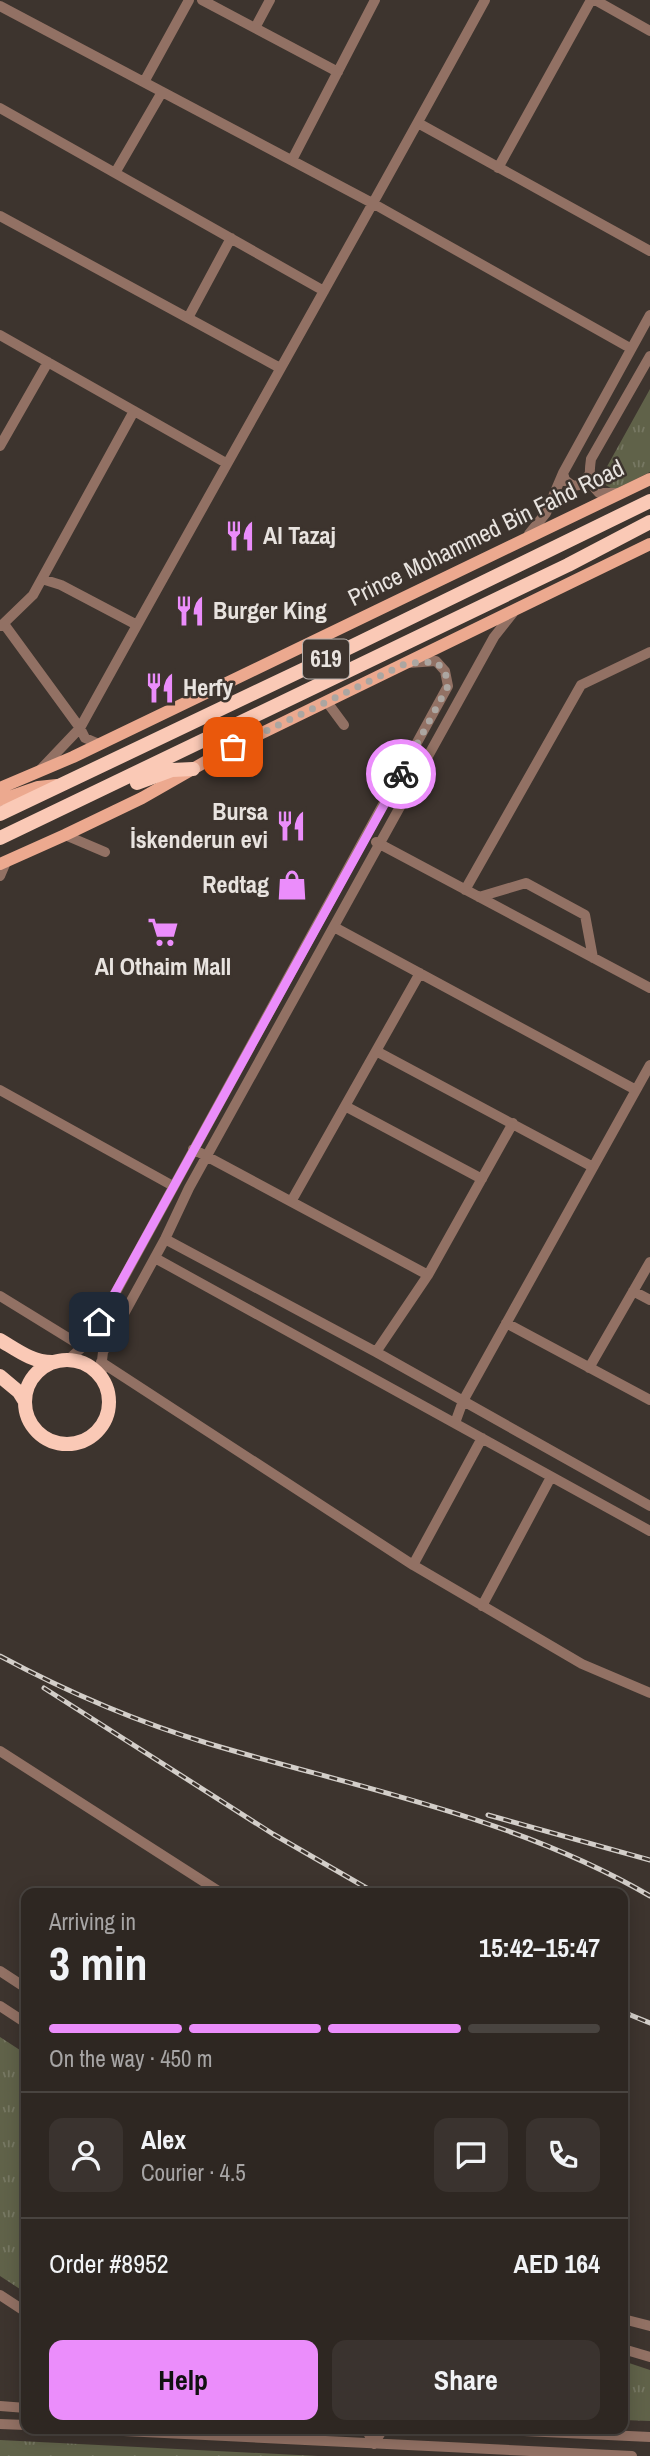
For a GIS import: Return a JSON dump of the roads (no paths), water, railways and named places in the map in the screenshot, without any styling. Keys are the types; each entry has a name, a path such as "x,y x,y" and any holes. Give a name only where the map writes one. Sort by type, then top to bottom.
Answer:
{"highway":[{"name":"Prince Mohammed Bin Fahd Road","path":"0,814 650,501"},
{"name":"619","path":"0,838 555,571 650,522"},
{"path":"108,788 134,785 172,770 193,769"},
{"path":"0,1340 41,1362 68,1360 92,1368 103,1380 108,1395 105,1420 89,1438 73,1444 49,1441 36,1431 27,1417 24,1400 19,1392 0,1376"},
{"path":"24,1400 33,1377 52,1362"}],"main road":[{"name":"Prince Mohammed Bin Fahd Road","path":"0,788 99,744 650,479"},
{"path":"3,863 142,798 193,769 327,702 650,544"},
{"path":"0,800 38,787 67,784"}],"street":[{"path":"144,82 189,0"},
{"path":"202,0 338,72"},
{"path":"255,28 270,0"},
{"path":"292,160 375,0"},
{"path":"38,772 80,728 226,463 374,204 485,0"},
{"path":"498,168 593,0 650,31"},
{"path":"0,6 374,204 630,348"},
{"path":"115,173 162,92"},
{"path":"0,108 324,291"},
{"path":"418,124 650,251"},
{"path":"0,216 280,368"},
{"path":"188,318 231,238"},
{"path":"522,542 546,513 563,473 650,315"},
{"path":"0,335 226,463"},
{"path":"628,491 609,494 599,492 592,485 589,475 591,459 650,356"},
{"path":"0,446 48,362"},
{"path":"99,744 85,738 2,625 33,594 134,411"},
{"path":"563,473 565,480 573,486 579,485 589,475"},
{"path":"42,579 61,585 137,625"},
{"path":"103,1380 103,1352 206,1157 494,637 514,612"},
{"path":"465,890 581,685 650,652"},
{"path":"68,1360 89,1341 448,686 445,671 436,662 407,663"},
{"path":"327,702 344,725"},
{"path":"65,835 105,852"},
{"path":"367,837 650,988"},
{"path":"0,876 3,863"},
{"path":"479,897 526,883 585,915 593,958"},
{"path":"334,927 636,1090"},
{"path":"292,1200 420,974"},
{"path":"376,1051 593,1167"},
{"path":"455,1423 463,1401 650,1065"},
{"path":"0,1090 173,1186"},
{"path":"345,1106 482,1179"},
{"path":"376,1352 428,1275 513,1123"},
{"path":"193,1149 428,1275"},
{"path":"165,1239 376,1352 650,1506"},
{"path":"155,1258 650,1531"},
{"path":"590,1368 650,1262"},
{"path":"633,1291 650,1300"},
{"path":"0,1296 83,1347"},
{"path":"506,1323 650,1400"},
{"path":"101,1362 413,1565 582,1664 650,1693"},
{"path":"413,1565 482,1438"},
{"path":"482,1606 551,1477"},
{"path":"0,1751 214,1888"},
{"path":"0,1971 21,1985"},
{"path":"0,2006 21,2020"},
{"path":"0,2295 21,2309"},
{"path":"628,2320 650,2326"},
{"path":"628,2350 650,2357"},
{"path":"0,2406 21,2407"},
{"path":"0,2424 21,2425"},
{"path":"225,2434 632,2456"},
{"path":"369,2434 374,2444"},
{"path":"374,2444 380,2434"},
{"path":"586,2434 650,2437"}],"railway":[{"path":"0,1656 77,1694 156,1726 490,1825 545,1845 650,1896"},
{"path":"44,1688 273,1834 367,1888"},
{"path":"488,1815 650,1860"},
{"path":"628,2014 650,2023"}],"place":[{"name":"Al Tazaj","path":"240,536"},
{"name":"Burger King","path":"190,611"},
{"name":"Herfy","path":"160,688"},
{"name":"Bursa İskenderun evi","path":"291,826"},
{"name":"Redtag","path":"292,885"},
{"name":"Al Othaim Mall","path":"163,932"}]}
